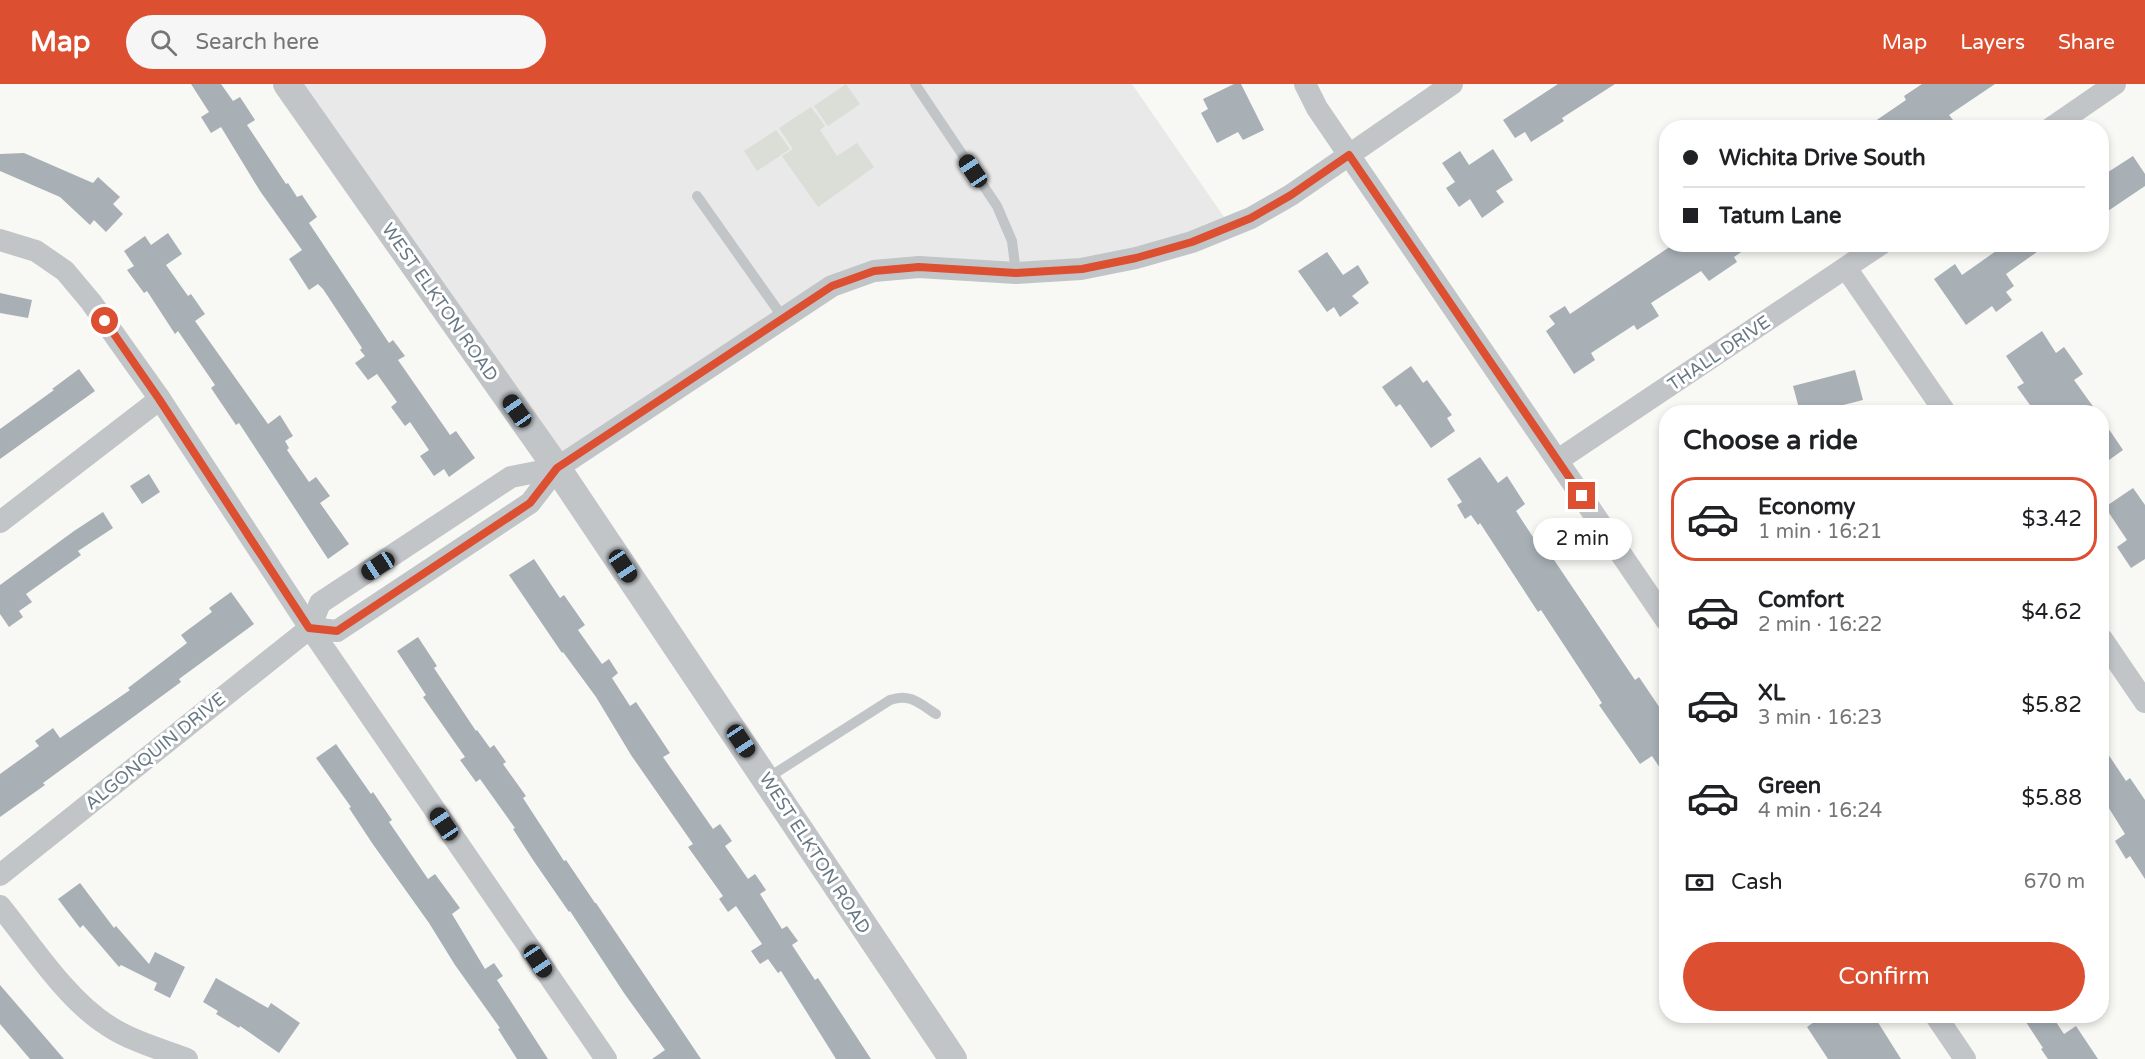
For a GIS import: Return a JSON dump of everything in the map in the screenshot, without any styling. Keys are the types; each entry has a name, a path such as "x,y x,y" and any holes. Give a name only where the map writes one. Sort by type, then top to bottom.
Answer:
{"street":[{"name":"WEST ELKTON ROAD","path":"288,84 557,468 953,1059"},
{"path":"1305,84 1317,108 1659,610"},
{"path":"309,628 337,631 530,503 557,468 832,286 874,271 919,267 1016,273 1082,269 1136,258 1192,242 1251,218 1291,195 1452,84"},
{"path":"2063,120 2115,84"},
{"path":"0,240 36,251 65,271 91,302 159,399 309,628 606,1059"},
{"name":"THALL DRIVE","path":"1558,460 1869,252"},
{"path":"1846,268 1940,405"},
{"path":"0,522 159,399"},
{"name":"ALGONQUIN DRIVE","path":"0,875 309,628 320,603 511,477 557,468"},
{"path":"2109,649 2145,702"},
{"path":"0,906 74,998 107,1025 140,1041 187,1059"},
{"path":"1941,1023 1965,1059"}],"lane":[{"path":"915,84 997,206 1012,241 1016,273"},
{"path":"697,196 784,319"},
{"path":"766,779 890,700 900,697 910,698 936,714"}],"shaded area":[{"path":"290,84 1132,84 1231,227 1136,258 874,271 557,468"},
{"path":"846,84 860,104 828,126 814,106"},
{"path":"811,107 825,126 820,130 837,156 857,143 874,167 818,207 782,156 793,149 779,128"},
{"path":"776,130 790,149 757,171 744,151"}],"building":[{"path":"191,84 221,84 233,101 240,97 255,120 247,125 286,184 288,183 297,197 302,195 317,217 309,223 389,343 393,340 405,356 398,360 450,435 456,431 475,458 449,477 444,469 434,476 420,456 429,450 410,422 405,426 391,407 397,402 377,374 368,380 355,363 365,356 360,350 362,348 323,289 318,284 309,290 289,259 302,250 260,191 221,127 211,133 201,117 209,112"},
{"path":"1234,84 1241,84 1264,130 1243,140 1238,132 1217,143 1201,113 1208,109 1203,99"},
{"path":"1558,84 1615,84 1562,118 1564,121 1531,142 1525,132 1515,138 1503,120"},
{"path":"1922,84 1995,84 1949,115 1953,120 1877,120 1906,100 1904,96"},
{"path":"1493,149 1513,180 1496,191 1504,202 1482,218 1470,199 1459,207 1446,188 1455,182 1442,163 1460,151 1469,165"},
{"path":"24,153 93,183 98,177 120,197 113,204 123,214 106,232 94,220 90,225 60,197 0,171 0,154"},
{"path":"2133,156 2145,174 2145,186 2109,210 2109,171"},
{"path":"168,233 182,254 166,265 188,296 191,294 205,314 195,321 268,424 280,415 293,436 285,441 289,448 287,450 309,482 316,477 330,496 320,503 349,544 328,559 239,423 236,425 211,388 215,385 178,331 175,334 147,291 144,293 127,270 134,266 124,251 145,236 151,245"},
{"path":"1327,252 1343,275 1358,265 1369,283 1352,296 1359,303 1340,317 1334,307 1327,312 1298,271"},
{"path":"1662,252 1741,252 1734,257 1737,262 1709,281 1701,271 1651,303 1659,316 1637,330 1634,325 1591,353 1595,360 1574,374 1546,331 1555,324 1549,316 1565,306 1570,314"},
{"path":"1995,252 2037,252 2006,274 2014,286 2006,292 2012,300 1996,312 1992,306 1966,325 1934,279 1955,264 1962,275"},
{"path":"0,293 32,300 28,318 0,313"},
{"path":"2042,331 2056,353 2064,347 2083,374 2074,380 2092,405 2030,405 2017,387 2024,383 2006,356"},
{"path":"1411,366 1423,383 1427,380 1452,415 1447,418 1455,431 1431,448 1400,404 1396,407 1382,387"},
{"path":"79,369 95,391 0,459 0,429"},
{"path":"1855,370 1863,400 1843,405 1798,405 1793,386"},
{"path":"2109,429 2123,450 2109,460"},
{"path":"1480,457 1498,483 1507,476 1525,504 1516,511 1542,551 1546,548 1635,680 1639,677 1659,707 1659,766 1652,756 1640,764 1599,705 1602,703 1541,610 1538,612 1480,523 1478,525 1471,515 1465,519 1457,505 1462,502 1447,479"},
{"path":"149,474 160,492 142,504 130,486"},
{"path":"2133,488 2145,505 2145,559 2131,568 2117,547 2127,540 2109,513 2109,504"},
{"path":"103,512 113,528 78,551 81,555 26,594 32,602 19,611 23,617 9,627 0,614 0,585"},
{"path":"534,559 560,598 564,595 585,625 578,630 602,664 609,659 618,673 612,678 630,706 636,702 670,753 663,757 713,829 720,824 732,841 725,846 748,879 755,874 766,890 760,894 782,929 787,926 798,941 792,945 815,980 818,978 871,1059 836,1059 781,971 778,973 768,959 760,964 751,951 762,944 736,906 728,912 719,899 723,896 688,847 693,844 631,755 596,697 562,653 509,575"},
{"path":"231,592 254,624 179,679 181,682 0,817 0,774 39,746 35,741 53,728 60,738 130,690 128,688 187,643 181,635 212,612 209,608"},
{"path":"418,637 437,666 434,668 476,731 490,748 494,745 506,762 503,764 526,796 523,798 564,861 566,860 596,903 701,1059 652,1059 665,1050 533,860 513,829 515,828 480,779 476,782 460,760 465,757 423,697 426,695 397,651"},
{"path":"336,744 371,794 373,792 392,820 389,822 428,879 435,874 460,908 452,914 485,969 494,963 503,976 497,980 548,1059 517,1059 498,1029 500,1028 316,758"},
{"path":"2109,756 2126,781 2130,778 2145,800 2145,879 2130,856 2126,859 2115,841 2125,834 2109,808"},
{"path":"80,883 114,928 116,926 149,964 155,952 185,967 170,998 154,990 157,983 121,965 119,967 83,925 80,928 58,899"},
{"path":"216,978 268,1008 271,1003 300,1023 279,1053 240,1026 239,1028 216,1014 218,1011 203,1002"},
{"path":"0,985 64,1059 30,1059 0,1024"},
{"path":"1813,1023 1878,1023 1901,1059 1828,1059 1807,1027"},
{"path":"2027,1023 2057,1023 2064,1034 2076,1026 2098,1059 2048,1059 2041,1049 2043,1048"}],"route":[{"path":"105,321 159,399 309,628 337,631 530,503 557,468 832,286 874,271 919,267 1016,273 1082,269 1136,258 1192,242 1251,218 1291,195 1349,155 1582,496"}]}
